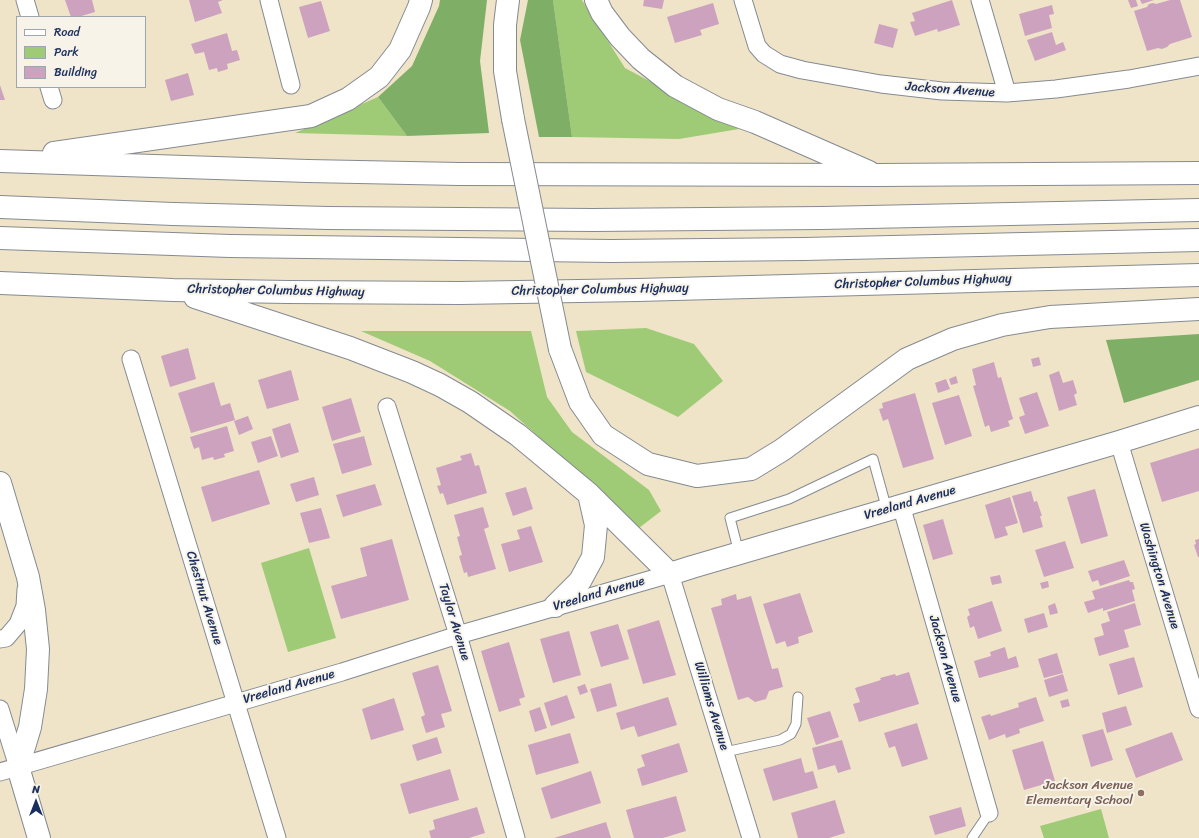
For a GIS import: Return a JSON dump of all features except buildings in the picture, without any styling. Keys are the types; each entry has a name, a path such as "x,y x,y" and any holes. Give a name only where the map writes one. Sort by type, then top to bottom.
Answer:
{"main road":[{"path":"0,161 310,116 348,99 379,77 400,50 421,0"},
{"path":"508,0 505,25 505,71 513,119 560,349 580,402 603,435 648,464 697,476 751,469 782,450 907,359 953,339 1002,325 1050,317 1199,309"},
{"path":"596,0 602,13 620,37 641,59 675,86 718,109 755,122 878,176"},
{"path":"0,161 300,171 451,174 878,176 1199,174"},
{"path":"0,207 328,218 593,220 822,218 1199,210"},
{"path":"0,238 276,247 611,251 812,249 1199,240"},
{"name":"Christopher Columbus Highway","path":"0,283 173,290 460,293 1199,275"},
{"path":"173,290 350,348 412,372 440,385 470,402 518,435 589,494 670,574"},
{"name":"Vreeland Avenue","path":"670,574 1119,442 1199,417"},
{"path":"0,483 28,577 34,610 38,649 36,689 30,727 9,770 39,838"},
{"path":"555,606 580,581 593,557 596,525 589,494"}],"street":[{"path":"25,0 30,16"},
{"path":"269,0 291,85"},
{"name":"Jackson Avenue","path":"742,0 756,46 764,54 780,64 802,70 881,84 942,91 1007,93 1063,88 1129,79 1199,66"},
{"path":"980,0 1007,93"},
{"name":"Chestnut Avenue","path":"131,359 277,838"},
{"name":"Taylor Avenue","path":"387,407 458,634 516,838"},
{"name":"Washington Avenue","path":"1119,442 1199,709"},
{"name":"Jackson Avenue","path":"894,508 988,813"},
{"name":"Vreeland Avenue","path":"9,770 342,672 458,634 670,574"},
{"name":"Williams Avenue","path":"670,574 751,838"},
{"path":"0,639 6,638 18,624 24,606 28,577"},
{"path":"0,709 9,770"}],"lane":[{"path":"739,553 730,518 789,499 873,459 894,508"},
{"path":"725,752 780,740 791,734 796,724 798,697"},
{"path":"972,838 988,813"}],"green space":[{"path":"440,0 487,0 480,61 489,133 407,136 378,97 412,66 439,6"},
{"path":"528,0 553,0 572,137 539,137 520,40"},
{"path":"553,0 582,0 625,68 739,129 679,139 572,137"},
{"path":"378,97 407,136 295,133"},
{"path":"646,328 694,344 723,381 678,417 586,372 576,331"},
{"path":"361,331 531,331 547,397 572,432 649,490 661,511 639,528 510,411 430,361"},
{"path":"1199,334 1199,380 1124,403 1106,340"},
{"path":"309,548 336,638 288,652 261,563"},
{"path":"1101,809 1109,838 1044,838 1040,826"}],"place":[{"name":"Jackson Avenue Elementary School","path":"1141,793"}]}
